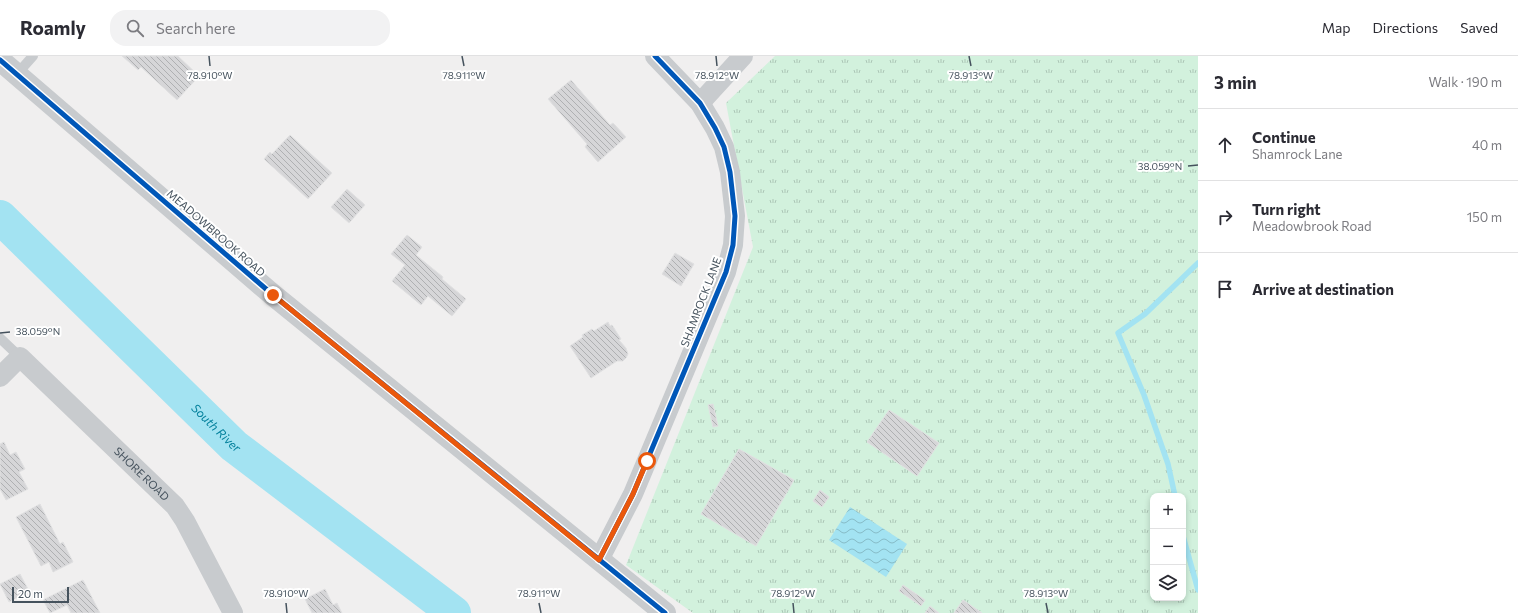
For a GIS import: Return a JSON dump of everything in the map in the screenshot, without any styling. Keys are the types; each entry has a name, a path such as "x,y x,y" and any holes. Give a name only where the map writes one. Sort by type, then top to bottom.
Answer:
{"street":[{"name":"SHAMROCK LANE","path":"599,560 633,494 726,272 733,245 735,216 730,172 724,147 716,128 700,103 655,56"},
{"path":"700,103 743,56"},
{"name":"MEADOWBROOK ROAD","path":"0,60 273,295 665,613"},
{"path":"0,377 20,357"},
{"name":"SHORE ROAD","path":"20,357 175,506 185,521 233,613"}],"lane":[{"path":"17,74 34,56"},
{"path":"0,338 20,357"}],"green space":[{"path":"775,56 1198,56 1198,613 693,613 626,565 753,247 726,103"}],"water":[{"path":"850,507 907,544 886,577 829,540"}],"building":[{"path":"122,56 178,56 199,76 177,100 141,67 138,70"},
{"path":"571,80 610,125 613,123 626,137 598,162 585,147 587,144 548,99"},
{"path":"290,135 332,173 308,199 264,159 270,152 272,154"},
{"path":"347,189 365,205 349,223 331,207"},
{"path":"407,235 422,247 416,255 443,277 442,279 466,299 452,316 428,296 421,305 392,281 405,265 391,254"},
{"path":"675,253 694,264 681,286 662,274"},
{"path":"608,322 610,326 612,325 621,339 619,340 626,348 628,354 623,361 617,361 591,378 570,346 583,337 582,335 592,329 594,331"},
{"path":"713,404 718,426 713,427 708,405"},
{"path":"889,410 939,443 917,476 867,442"},
{"path":"4,442 10,455 16,452 25,469 19,472 28,489 6,500 0,489 0,444"},
{"path":"739,449 794,480 756,546 701,514"},
{"path":"820,490 829,497 822,507 813,501"},
{"path":"40,504 60,544 63,542 73,562 53,572 49,562 41,566 16,517"},
{"path":"20,574 29,591 9,602 0,584"},
{"path":"83,580 100,613 71,613 67,605 50,613 43,600"},
{"path":"903,585 925,600 921,606 899,591"},
{"path":"325,589 333,605 337,603 342,613 312,613 305,599"},
{"path":"963,600 982,613 954,613"},
{"path":"930,606 939,613 925,613"}],"waterway":[{"name":"South River","path":"0,217 234,446 454,613"},
{"path":"1174,493 1168,464 1144,395 1118,333 1145,314 1198,263"},
{"path":"1186,547 1198,590"}],"cycle path":[{"path":"599,560 633,494 726,272 733,245 735,216 730,172 724,147 700,103 655,56"},
{"path":"0,60 273,295 665,613"}],"route":[{"path":"273,295 599,560 633,494 647,461"}]}
